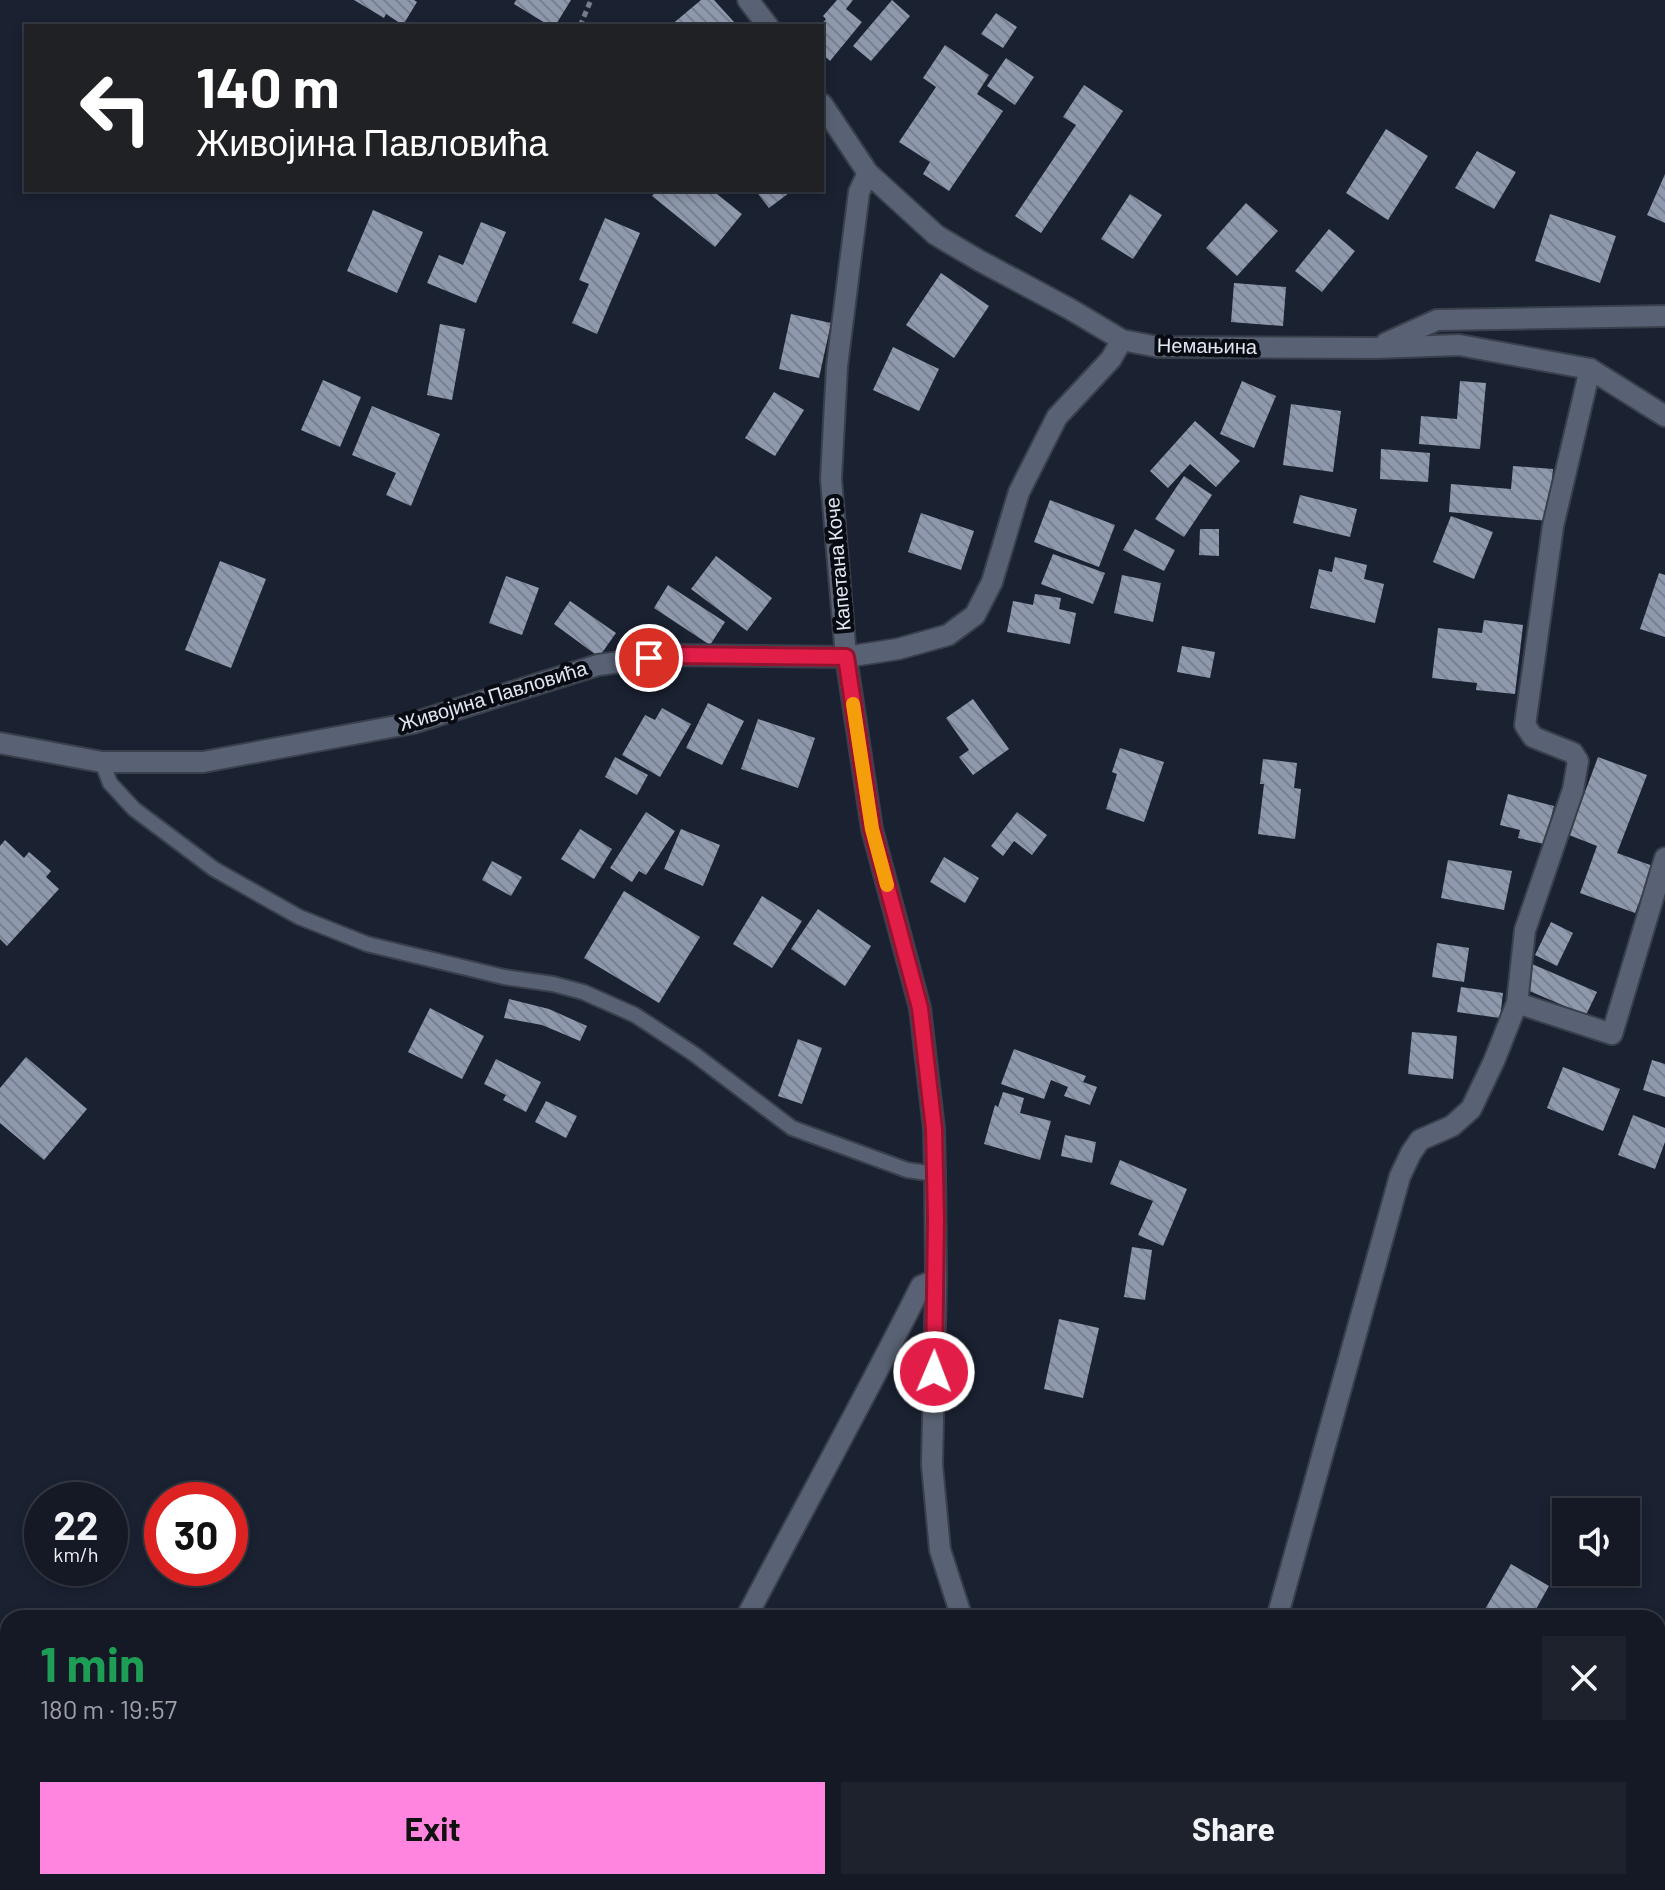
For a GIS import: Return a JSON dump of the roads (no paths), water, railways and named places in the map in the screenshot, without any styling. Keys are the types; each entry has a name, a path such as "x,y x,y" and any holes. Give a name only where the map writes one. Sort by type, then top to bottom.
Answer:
{"street":[{"path":"748,0 766,24"},
{"name":"Немањина","path":"824,107 868,173 936,235 1122,340 1158,347 1375,348 1459,345 1590,369 1665,416"},
{"name":"Капетана Коче","path":"868,173 859,192 837,366 831,479 846,657 872,829 920,1008 934,1129 936,1280 932,1465 940,1550 959,1610"},
{"path":"1375,348 1437,320 1665,316"},
{"name":"Живојина Павловића","path":"0,743 102,762 203,762 413,723 598,665 674,655 846,657 898,649 948,635 975,615 992,582 1019,492 1057,417 1111,359 1122,340"},
{"path":"1279,1610 1400,1176 1420,1140 1452,1126 1471,1109 1494,1061 1517,1003 1525,930 1573,790 1578,761 1573,753 1533,737 1525,725 1553,526 1590,369"},
{"path":"1517,1003 1612,1034 1665,858"},
{"path":"750,1610 921,1286 936,1280"}],"lane":[{"path":"102,762 110,783 134,809 214,869 299,917 367,944 504,977 583,992 635,1015 694,1054 792,1128 907,1170 935,1174"}]}
